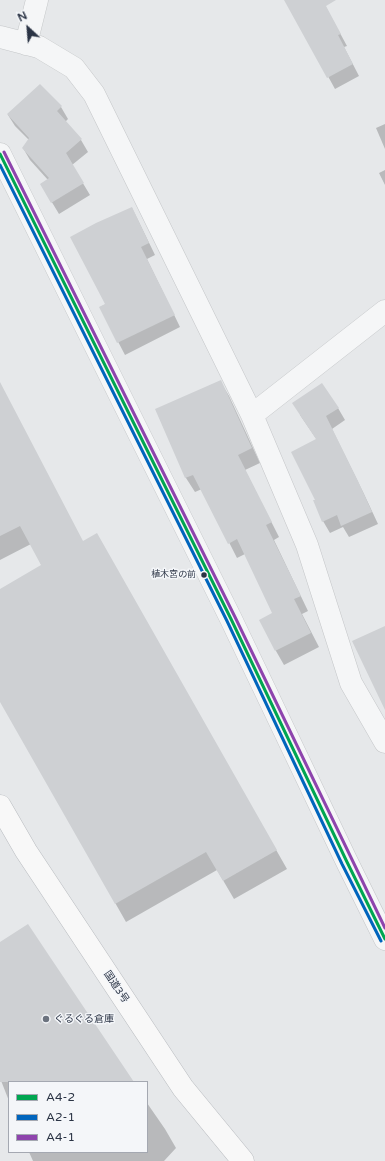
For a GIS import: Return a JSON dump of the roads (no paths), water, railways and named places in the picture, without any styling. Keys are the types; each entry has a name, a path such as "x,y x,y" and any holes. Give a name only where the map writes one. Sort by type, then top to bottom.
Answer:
{"highway":[{"name":"国道3号","path":"0,806 26,852 183,1088 243,1161"}],"street":[{"path":"26,44 37,0"},
{"path":"0,37 39,47 74,68 94,94 252,415 307,545 351,683 385,742"},
{"path":"0,154 231,619 385,939"},
{"path":"252,415 385,311"}],"place":[{"name":"植木宮の前","path":"204,575"},
{"name":"ぐるぐる倉庫","path":"46,1019"}]}
